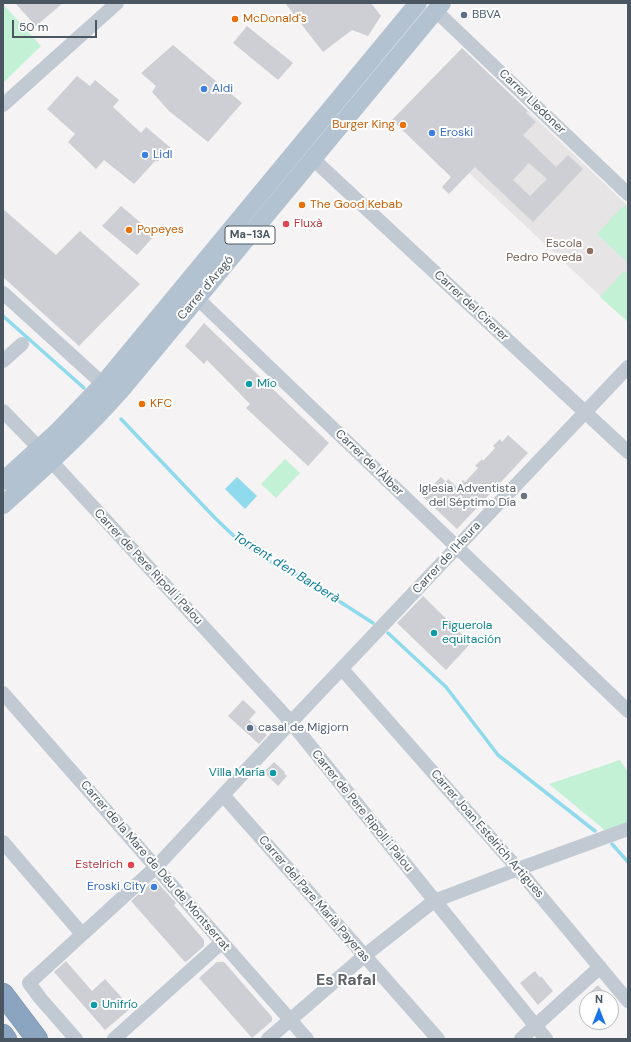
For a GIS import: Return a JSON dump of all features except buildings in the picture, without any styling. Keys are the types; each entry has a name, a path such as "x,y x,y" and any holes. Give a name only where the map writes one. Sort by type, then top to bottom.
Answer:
{"highway":[{"path":"3,994 37,1039"},
{"path":"3,1035 6,1039"}],"main road":[{"path":"418,3 424,11 434,10"},
{"name":"Carrer d'Aragó","path":"3,505 45,455 57,432 103,384 418,3"},
{"name":"Carrer d'Aragó","path":"3,481 45,455 99,415 313,159 434,10"},
{"path":"292,156 305,156 313,159"},
{"path":"189,280 190,290 197,298"}],"street":[{"path":"3,105 117,3"},
{"name":"Carrer Lledoner","path":"434,10 628,194"},
{"name":"Carrer del Cirerer","path":"313,159 628,452"},
{"path":"3,293 103,384"},
{"name":"Carrer de l'Àlber","path":"197,298 628,711"},
{"path":"3,361 22,344"},
{"name":"Carrer de l'Heura","path":"76,1039 40,998 29,983 156,866 456,547 628,367"},
{"name":"Carrer de Pere Ripoll i Palou","path":"3,411 291,722 546,1039"},
{"name":"Carrer Joan Estelrich Artigues","path":"342,669 518,869 628,1001"},
{"name":"Carrer de la Mare de Déu de Montserrat","path":"3,693 307,1039"},
{"name":"Carrer del Pare Marià Payeras","path":"223,795 438,1039"},
{"path":"268,1039 364,956 434,901 628,829"},
{"path":"3,842 82,934"},
{"path":"114,1039 222,942"},
{"path":"521,1039 600,967"}],"shaded area":[{"name":"Escola Pedro Poveda","path":"528,111 628,206 628,322 469,173"}],"green space":[{"path":"3,4 41,46 3,83"},
{"path":"624,205 628,209 628,263 597,234"},
{"path":"624,271 628,274 628,322 600,297"},
{"path":"285,459 300,473 276,498 261,484"},
{"path":"620,760 628,772 628,829 609,836 601,827 549,784"}],"water":[{"path":"237,477 257,496 245,509 225,489"}],"waterway":[{"name":"Torrent d'en Barberà","path":"3,316 84,388"},
{"name":"Torrent d'en Barberà","path":"121,419 215,518 237,539 267,560 303,578 373,623"},
{"name":"Torrent d'en Barberà","path":"388,633 446,687 498,755 595,831"},
{"name":"Torrent d'en Barberà","path":"612,844 628,862"}],"place":[{"name":"BBVA","path":"464,15"},
{"name":"McDonald's","path":"235,19"},
{"name":"Aldi","path":"204,89"},
{"name":"Burger King","path":"403,125"},
{"name":"Eroski","path":"432,133"},
{"name":"Lidl","path":"145,155"},
{"name":"The Good Kebab","path":"302,205"},
{"name":"Fluxà","path":"286,224"},
{"name":"Popeyes","path":"129,230"},
{"name":"Escola Pedro Poveda","path":"590,251"},
{"name":"Mío","path":"249,384"},
{"name":"KFC","path":"142,404"},
{"name":"Iglesia Adventista del Séptimo Día","path":"524,496"},
{"name":"Figuerola equitación","path":"434,633"},
{"name":"casal de Migjorn","path":"250,728"},
{"name":"Villa María","path":"273,773"},
{"name":"Estelrich","path":"131,865"},
{"name":"Eroski City","path":"154,887"},
{"name":"Unifrío","path":"94,1005"}],"district":[{"name":"Es Rafal","path":"346,981"}]}
